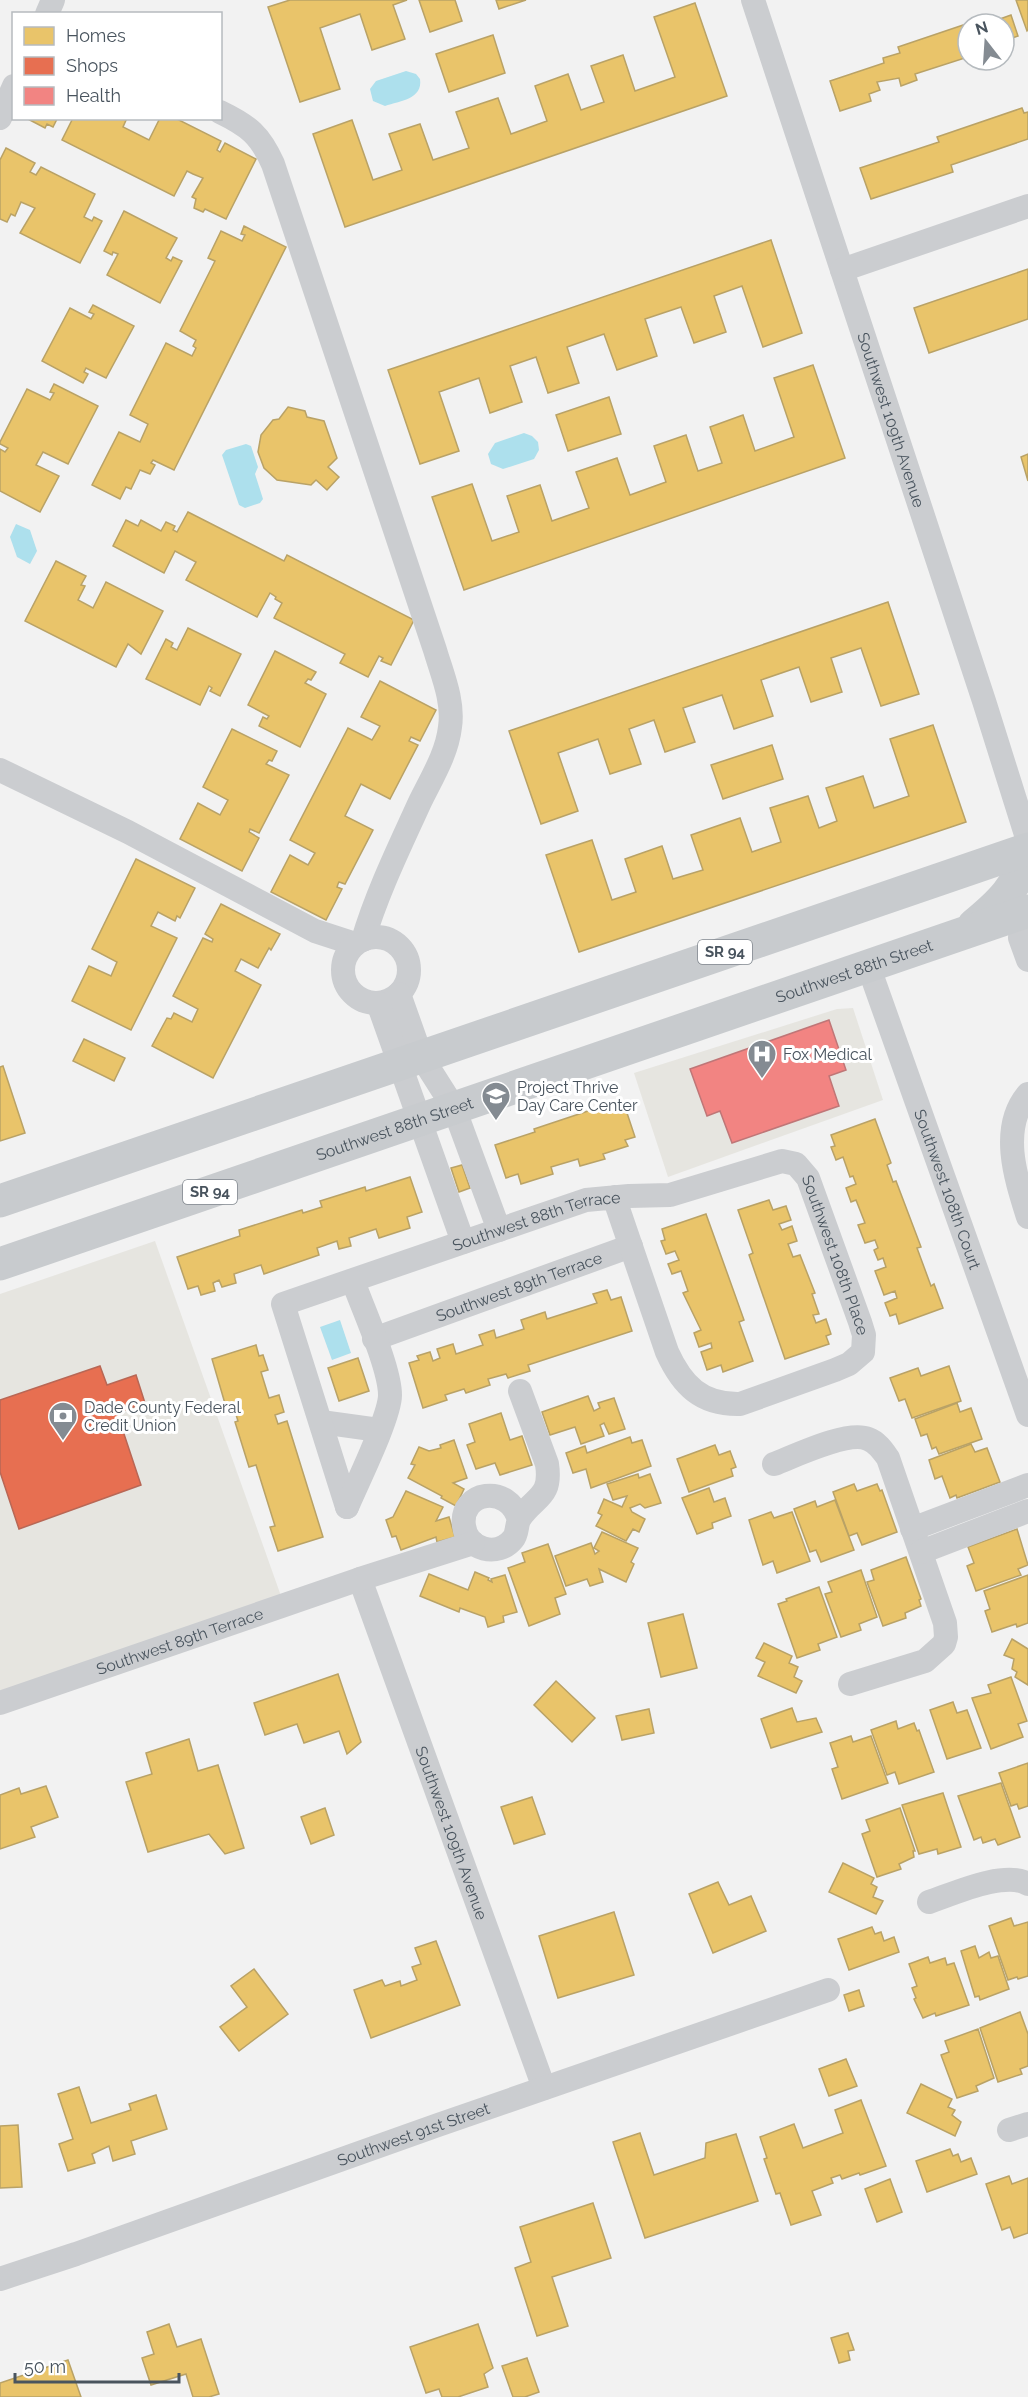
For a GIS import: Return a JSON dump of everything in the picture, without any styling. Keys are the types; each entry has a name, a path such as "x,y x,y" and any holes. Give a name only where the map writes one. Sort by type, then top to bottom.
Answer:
{"main road":[{"name":"SR 94","path":"0,1201 1028,849"},
{"path":"966,932 999,904 1020,878 1028,854"},
{"name":"Southwest 88th Street","path":"0,1264 1026,910"}],"street":[{"name":"Southwest 109th Avenue","path":"753,0 981,690 1028,842"},
{"path":"0,118 12,91"},
{"path":"0,770 128,832 315,931 359,942 383,938 393,941 406,956 409,976 388,999 358,998 345,982 344,962 359,942 390,867 444,752 451,726 450,703 435,650 273,164 258,136 239,121 222,113"},
{"path":"842,270 1028,206"},
{"path":"1026,910 1020,938 1028,960"},
{"name":"Southwest 108th Court","path":"868,965 1028,1415"},
{"path":"388,999 410,1059 419,1120 464,1242"},
{"path":"410,1059 454,1108 499,1230"},
{"path":"1028,1095 1016,1115 1012,1136 1013,1157 1028,1217"},
{"name":"Southwest 88th Terrace","path":"321,1422 283,1304 586,1200 670,1195 782,1161 796,1164"},
{"name":"Southwest 108th Place","path":"631,1246 660,1332 676,1370 696,1393 711,1400 740,1404 849,1364 863,1352 864,1335 808,1178 796,1164"},
{"path":"445,1192 454,1199 462,1200 472,1196 482,1183"},
{"path":"614,1197 631,1246"},
{"name":"Southwest 89th Terrace","path":"374,1339 631,1246"},
{"path":"353,1281 384,1369 390,1393 379,1430 347,1507 321,1422 379,1430"},
{"path":"519,1520 543,1493 548,1474 547,1464 520,1391"},
{"path":"774,1464 844,1438 865,1437 876,1443 888,1458 940,1605 946,1630 944,1644 925,1661 850,1684"},
{"path":"912,1529 1028,1485"},
{"path":"485,1496 503,1497 511,1503 519,1520 518,1529 507,1545 489,1550 473,1543 467,1536 464,1520 466,1511 477,1499 485,1496"},
{"path":"997,1497 1005,1519"},
{"path":"921,1552 1028,1511"},
{"name":"Southwest 89th Terrace","path":"0,1703 360,1579 473,1543"},
{"name":"Southwest 109th Avenue","path":"360,1579 544,2088"},
{"path":"928,1902 1004,1878 1018,1879 1028,1884"},
{"name":"Southwest 91st Street","path":"0,2279 828,1990"}],"shaded area":[{"path":"853,1008 883,1100 668,1177 634,1073 837,1009"},
{"path":"155,1241 281,1596 0,1691 0,1294"}],"water":[{"path":"406,71 416,74 420,79 420,86 414,95 385,106 373,101 370,89 376,81"},
{"path":"524,433 532,436 538,442 539,450 534,459 503,469 491,464 488,454 495,443"},
{"path":"246,444 251,446 258,467 255,474 263,499 260,503 245,508 239,505 222,455 226,450"},
{"path":"16,524 30,530 37,551 30,564 17,557 10,537"},
{"path":"340,1320 351,1353 332,1360 320,1327"}],"building: Homes":[{"path":"290,0 407,0 393,5 405,39 372,50 360,14 320,28 340,89 300,102 268,7"},
{"path":"419,0 455,0 462,21 430,32"},
{"path":"496,0 526,0 499,9"},
{"path":"1016,0 1028,0 1027,31"},
{"path":"695,3 727,96 345,227 313,134 352,120 373,180 402,170 389,134 420,124 433,160 469,148 456,112 498,98 511,134 547,121 535,86 568,74 581,110 604,102 591,66 623,55 635,91 675,77 654,17"},
{"path":"956,27 956,61 915,74 917,80 901,86 899,78 877,82 880,90 869,94 871,101 840,111 830,81 884,63 883,58 900,53 898,47"},
{"path":"493,35 505,73 449,92 436,54"},
{"path":"1022,108 1024,113 1028,112 1028,139 951,165 953,172 871,199 860,168 939,142 937,137"},
{"path":"30,120 56,120 53,127 47,124 45,128"},
{"path":"72,120 126,120 123,127 149,140 159,120 179,120 221,141 217,150 220,152 225,143 256,159 226,219 205,209 203,212 194,208 196,199 192,197 203,178 187,171 174,196 62,140"},
{"path":"6,148 35,163 30,172 36,175 41,167 95,194 84,217 92,221 94,217 102,221 80,263 20,233 35,208 21,202 15,216 11,214 7,222 0,219 0,160"},
{"path":"124,211 177,238 166,258 171,261 173,257 182,261 160,303 107,275 118,254 113,252 112,255 104,251"},
{"path":"244,226 286,247 174,470 153,460 151,463 155,465 150,474 140,470 131,489 126,487 120,499 92,485 119,432 140,442 148,424 130,415 166,343 192,356 196,348 193,346 196,340 180,331 215,261 208,258 221,231 242,241 245,235 241,234"},
{"path":"771,240 802,333 763,347 742,286 714,296 726,332 694,343 681,307 645,319 657,356 617,370 604,334 567,347 579,383 548,393 536,357 510,366 522,402 490,413 479,378 439,392 459,451 420,464 388,370"},
{"path":"1028,269 1028,319 929,353 914,308"},
{"path":"93,305 134,326 106,378 86,368 84,372 88,374 83,383 42,361 70,308 91,319 94,314 89,312"},
{"path":"813,365 845,458 464,590 432,497 472,484 492,541 519,532 507,496 540,485 552,521 589,508 576,472 617,458 630,495 666,482 654,446 686,435 698,471 722,463 710,427 743,415 755,451 794,437 774,378"},
{"path":"54,384 98,406 68,464 43,452 36,465 59,476 40,512 0,491 0,449 5,452 8,448 0,442 27,389 50,400 54,393 50,392"},
{"path":"609,397 621,434 568,451 556,415"},
{"path":"288,407 305,411 307,417 324,421 337,458 328,467 339,477 327,490 316,480 311,485 277,480 264,468 258,452 261,435 273,420 279,419"},
{"path":"1028,454 1028,481 1021,457"},
{"path":"188,512 284,561 287,555 414,620 391,665 381,661 383,658 379,656 368,677 340,663 345,654 274,618 282,603 270,593 257,617 186,580 196,562 175,551 164,573 113,546 126,520 138,526 141,520 161,531 166,522 175,526 173,530 177,532"},
{"path":"56,561 86,576 81,585 85,586 78,600 93,608 106,582 163,611 141,654 128,644 116,667 25,621"},
{"path":"888,602 919,694 881,706 861,648 831,658 842,692 811,702 799,667 761,680 773,716 734,729 722,695 683,708 695,742 665,752 654,720 629,729 641,764 610,774 598,739 558,753 578,811 541,824 509,731"},
{"path":"188,628 241,654 220,696 210,691 212,688 209,686 200,705 146,679 166,639 173,643 171,647 177,650"},
{"path":"275,651 316,672 311,680 308,679 305,683 326,694 300,747 259,726 263,717 267,719 269,716 248,705"},
{"path":"380,681 436,710 420,741 411,737 409,741 418,745 390,799 361,784 345,816 373,830 345,884 339,882 337,887 342,889 326,920 271,892 290,855 308,865 315,853 290,840 348,728 372,740 380,726 361,717"},
{"path":"933,725 966,822 579,952 546,855 592,840 612,900 636,892 625,859 662,846 673,879 703,870 691,835 740,818 752,852 781,842 770,808 808,796 819,828 837,821 826,788 863,776 874,808 909,796 890,739"},
{"path":"232,729 277,751 272,761 269,760 266,764 289,775 259,833 250,829 249,832 259,838 242,871 180,839 198,803 220,815 228,800 203,787"},
{"path":"772,745 783,779 723,799 711,765"},
{"path":"136,859 195,888 180,918 177,916 175,921 158,912 151,926 177,938 131,1030 72,1001 89,966 111,976 117,962 92,949"},
{"path":"221,904 280,934 258,968 241,959 235,971 261,985 213,1078 152,1046 167,1018 171,1019 174,1013 192,1022 198,1009 173,996 203,938 212,942 213,939 205,934"},
{"path":"84,1039 125,1058 114,1081 73,1061"},
{"path":"3,1066 25,1133 0,1141 0,1067"},
{"path":"624,1104 635,1137 625,1140 628,1146 603,1154 605,1159 580,1166 578,1159 551,1167 553,1174 521,1184 518,1174 506,1178 495,1145 600,1107 601,1111"},
{"path":"875,1119 891,1163 887,1165 893,1182 896,1181 921,1247 917,1248 931,1286 934,1284 943,1308 899,1324 896,1314 890,1316 885,1303 897,1298 895,1291 884,1295 875,1271 886,1267 883,1258 878,1260 874,1250 878,1248 875,1240 865,1243 858,1225 865,1223 856,1200 851,1202 846,1188 856,1184 853,1176 850,1177 843,1157 836,1160 831,1147 835,1146 831,1135"},
{"path":"462,1165 470,1188 459,1192 451,1168"},
{"path":"410,1177 422,1212 407,1217 410,1228 379,1238 376,1229 349,1238 351,1246 339,1249 337,1241 317,1248 319,1255 264,1274 261,1265 234,1274 236,1283 222,1287 219,1280 213,1283 215,1291 201,1295 198,1286 188,1289 177,1257 240,1236 239,1230 302,1210 303,1213 322,1207 320,1201 365,1187 366,1191"},
{"path":"769,1200 773,1210 786,1206 791,1220 779,1224 782,1230 792,1226 797,1241 788,1244 793,1257 800,1255 815,1293 812,1294 819,1314 813,1315 816,1323 826,1319 831,1334 826,1336 829,1344 785,1359 749,1255 753,1253 738,1210"},
{"path":"706,1214 744,1320 739,1322 753,1361 723,1372 721,1365 707,1370 701,1352 712,1348 711,1343 699,1347 694,1333 701,1330 683,1293 688,1291 681,1271 672,1274 668,1264 679,1260 675,1251 666,1254 661,1241 665,1240 662,1229"},
{"path":"607,1290 611,1300 621,1297 632,1331 528,1365 530,1371 508,1378 506,1374 488,1379 490,1385 466,1393 464,1389 445,1395 447,1400 423,1408 409,1363 419,1360 417,1356 430,1352 433,1361 440,1358 437,1349 453,1344 456,1354 483,1345 479,1335 494,1330 496,1338 524,1329 521,1320 545,1312 547,1319 597,1303 593,1294"},
{"path":"256,1345 259,1356 263,1355 268,1370 261,1372 269,1398 279,1395 284,1412 275,1415 278,1424 287,1421 323,1537 278,1551 270,1527 275,1526 256,1465 249,1467 235,1422 238,1421 233,1405 226,1407 212,1359"},
{"path":"358,1358 369,1391 339,1401 328,1368"},
{"path":"949,1366 961,1401 912,1418 905,1399 899,1401 890,1378 918,1368 921,1376"},
{"path":"588,1396 594,1411 600,1408 598,1403 614,1398 625,1429 609,1434 604,1423 600,1425 604,1436 581,1444 575,1427 550,1435 542,1412"},
{"path":"957,1403 960,1412 971,1408 982,1439 939,1454 936,1447 932,1449 927,1434 921,1436 915,1419"},
{"path":"501,1413 510,1440 522,1436 532,1465 500,1475 495,1463 476,1469 467,1445 475,1442 469,1424"},
{"path":"630,1437 632,1443 642,1440 651,1466 591,1488 586,1469 573,1473 566,1453 585,1446 587,1453"},
{"path":"454,1440 467,1478 453,1483 464,1489 456,1506 408,1478 415,1465 411,1464 419,1447 429,1451 441,1448 440,1445"},
{"path":"971,1444 975,1452 987,1448 1000,1482 957,1498 956,1495 950,1498 942,1476 935,1479 929,1460"},
{"path":"715,1445 719,1455 730,1451 736,1467 731,1469 733,1476 689,1492 677,1459"},
{"path":"638,1474 639,1478 650,1474 661,1503 645,1508 640,1504 630,1508 632,1512 645,1519 639,1532 633,1529 626,1541 596,1526 602,1515 598,1513 604,1499 622,1507 627,1496 613,1500 607,1484"},
{"path":"854,1484 857,1491 877,1484 880,1491 882,1490 897,1532 862,1545 857,1533 849,1536 833,1492"},
{"path":"709,1488 714,1502 725,1498 731,1516 712,1523 713,1528 697,1534 682,1498"},
{"path":"406,1491 443,1507 436,1521 449,1517 455,1537 437,1542 436,1537 401,1550 396,1536 392,1537 386,1520 393,1517"},
{"path":"835,1500 854,1550 821,1562 816,1550 810,1552 794,1509 815,1501 817,1507"},
{"path":"771,1512 774,1518 792,1512 810,1561 777,1573 773,1561 763,1565 749,1520"},
{"path":"1017,1529 1028,1565 1018,1569 1021,1575 976,1591 967,1566 974,1563 968,1547"},
{"path":"602,1532 638,1548 631,1562 634,1564 626,1582 599,1569 603,1582 590,1586 587,1579 566,1586 555,1556 591,1543 595,1554 599,1551 594,1548"},
{"path":"548,1544 566,1594 555,1598 560,1614 529,1626 508,1568 525,1562 522,1553"},
{"path":"906,1557 921,1599 919,1600 921,1606 905,1613 906,1618 883,1626 867,1582 874,1580 871,1570"},
{"path":"861,1570 877,1617 859,1624 861,1630 841,1637 825,1594 832,1592 828,1582"},
{"path":"475,1572 489,1578 488,1580 492,1582 491,1579 505,1575 517,1612 503,1616 504,1622 488,1627 485,1617 460,1608 459,1612 420,1596 429,1574 468,1590"},
{"path":"1028,1575 1028,1623 1017,1627 1016,1624 992,1632 985,1611 990,1609 984,1591"},
{"path":"819,1587 837,1637 818,1644 820,1650 797,1658 778,1604"},
{"path":"683,1614 697,1668 661,1677 648,1623"},
{"path":"1012,1639 1028,1649 1028,1685 1015,1677 1017,1672 1012,1669 1014,1659 1004,1655"},
{"path":"764,1643 792,1656 789,1663 798,1667 794,1677 802,1681 796,1693 758,1676 765,1662 756,1658"},
{"path":"338,1674 361,1742 347,1754 339,1731 304,1743 297,1724 265,1735 254,1703"},
{"path":"1011,1677 1027,1721 1018,1724 1023,1737 991,1749 972,1698 991,1693 988,1685"},
{"path":"556,1681 595,1718 572,1742 534,1705"},
{"path":"953,1702 957,1713 967,1710 981,1748 947,1759 930,1710"},
{"path":"792,1708 797,1722 816,1718 822,1732 771,1748 761,1719"},
{"path":"649,1709 654,1733 622,1740 616,1716"},
{"path":"896,1721 898,1729 914,1723 917,1731 919,1730 934,1772 899,1784 895,1772 887,1775 871,1730"},
{"path":"851,1736 853,1742 871,1736 888,1783 842,1799 832,1769 838,1767 830,1743"},
{"path":"189,1739 198,1771 218,1765 244,1848 225,1854 209,1834 148,1852 126,1782 152,1774 146,1753"},
{"path":"1028,1763 1028,1806 1019,1809 1017,1804 1011,1806 999,1773"},
{"path":"1001,1783 1020,1837 998,1845 995,1839 983,1843 981,1837 974,1840 958,1796"},
{"path":"46,1786 58,1817 31,1827 35,1837 0,1849 0,1795 19,1788 21,1794"},
{"path":"943,1793 961,1847 938,1854 937,1849 919,1854 902,1805"},
{"path":"532,1797 545,1834 514,1844 501,1807"},
{"path":"325,1808 334,1835 311,1844 301,1817"},
{"path":"900,1808 915,1851 913,1851 914,1857 899,1864 901,1869 877,1877 862,1834 870,1831 866,1820"},
{"path":"843,1863 874,1878 871,1884 877,1887 873,1897 883,1901 876,1914 829,1892"},
{"path":"718,1882 729,1905 751,1896 766,1931 713,1953 689,1894"},
{"path":"614,1912 634,1975 558,1998 539,1936"},
{"path":"1011,1918 1014,1926 1028,1922 1028,1976 1008,1980 989,1926"},
{"path":"872,1927 875,1934 881,1932 884,1941 894,1937 899,1952 849,1970 838,1939"},
{"path":"436,1941 460,2005 371,2038 354,1990 382,1980 385,1986 400,1981 401,1986 417,1980 412,1967 421,1964 415,1948"},
{"path":"975,1946 979,1958 989,1952 991,1958 998,1956 1009,1989 980,2000 979,1996 975,1997 961,1951"},
{"path":"928,1957 930,1963 945,1958 947,1965 954,1963 969,2005 923,2018 914,1999 916,1998 912,1988 917,1986 909,1964"},
{"path":"254,1969 288,2014 239,2051 220,2027 247,2007 231,1986"},
{"path":"859,1990 864,2006 849,2011 844,1995"},
{"path":"1020,2012 1028,2034 1028,2066 1020,2069 1022,2074 998,2082 980,2028"},
{"path":"978,2029 994,2078 976,2086 978,2091 957,2098 941,2055 949,2052 945,2041"},
{"path":"846,2059 857,2086 829,2096 819,2069"},
{"path":"921,2084 952,2099 948,2107 955,2110 952,2115 961,2122 955,2136 907,2113"},
{"path":"79,2087 91,2123 131,2110 129,2104 156,2095 167,2129 131,2141 135,2154 113,2161 109,2146 92,2154 95,2163 68,2171 59,2144 73,2139 58,2094"},
{"path":"861,2100 886,2166 842,2179 840,2175 831,2178 833,2183 812,2191 821,2215 791,2225 780,2193 776,2194 764,2159 767,2158 760,2137 794,2124 803,2148 843,2133 835,2110"},
{"path":"18,2125 22,2187 0,2188 0,2126"},
{"path":"640,2133 654,2175 705,2158 706,2143 736,2134 758,2201 645,2238 613,2142"},
{"path":"950,2149 953,2156 958,2154 961,2162 971,2158 977,2174 927,2192 916,2161"},
{"path":"1009,2176 1012,2184 1028,2178 1028,2233 1014,2238 1010,2227 1002,2230 986,2184"},
{"path":"890,2179 902,2212 877,2222 865,2189"},
{"path":"593,2203 611,2258 552,2277 568,2326 537,2336 515,2268 531,2262 520,2227"},
{"path":"169,2324 177,2347 201,2339 219,2394 209,2397 193,2397 186,2374 151,2385 142,2358 154,2354 147,2332"},
{"path":"478,2324 493,2368 484,2374 488,2387 458,2397 442,2397 439,2389 426,2393 410,2347"},
{"path":"848,2333 854,2350 848,2351 850,2360 839,2363 831,2338"},
{"path":"527,2358 539,2392 525,2397 513,2397 502,2366"},
{"path":"68,2360 81,2397 0,2397 0,2383"}],"building: Shops":[{"name":"Dade County Federal Credit Union","path":"100,1366 107,1385 136,1375 145,1403 117,1413 141,1485 19,1529 0,1472 0,1400"}],"building: Health":[{"name":"Fox Medical","path":"829,1020 846,1070 829,1076 839,1106 732,1143 720,1111 707,1116 690,1069"}],"place":[{"name":"Fox Medical","path":"762,1080"},
{"name":"Project Thrive Day Care Center","path":"496,1122"},
{"name":"Dade County Federal Credit Union","path":"63,1442"}]}
